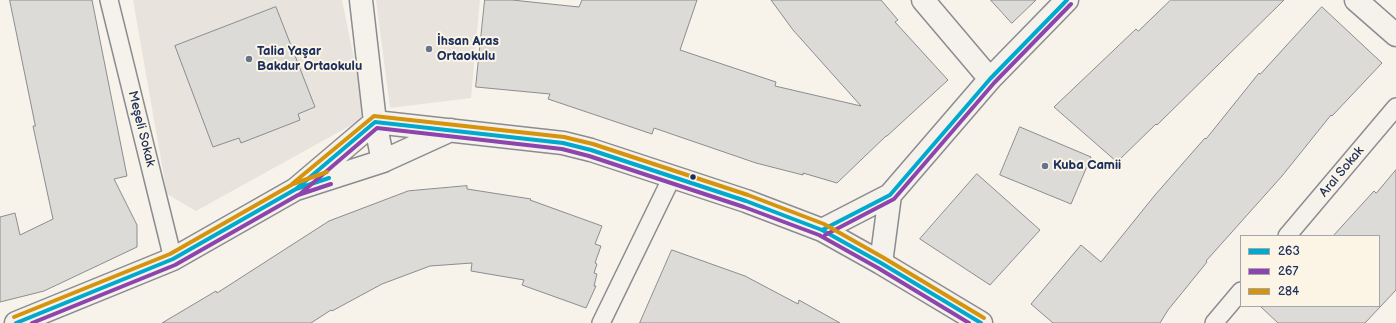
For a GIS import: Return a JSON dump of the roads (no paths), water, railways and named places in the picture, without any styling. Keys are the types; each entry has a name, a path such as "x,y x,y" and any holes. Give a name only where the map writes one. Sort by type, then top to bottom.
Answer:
{"main road":[{"path":"361,0 376,122 383,160"},
{"path":"923,0 990,79"},
{"path":"822,230 890,195 990,79 1067,0"},
{"path":"1356,0 1396,34"},
{"path":"16,323 173,259 296,189 376,122 563,144 591,150 746,201 822,230 881,263 981,323"},
{"path":"296,189 383,160 451,130"},
{"path":"881,263 890,195"}],"street":[{"name":"Meşeli Sokak","path":"109,0 173,259"},
{"name":"Aral Sokak","path":"1288,235 1396,107"},
{"path":"602,323 672,177"},
{"path":"1214,323 1240,292"}],"place":[{"name":"İhsan Aras Ortaokulu","path":"429,49"},
{"name":"Talia Yaşar Bakdur Ortaokulu","path":"249,59"},
{"name":"Kuba Camii","path":"1045,166"}]}
